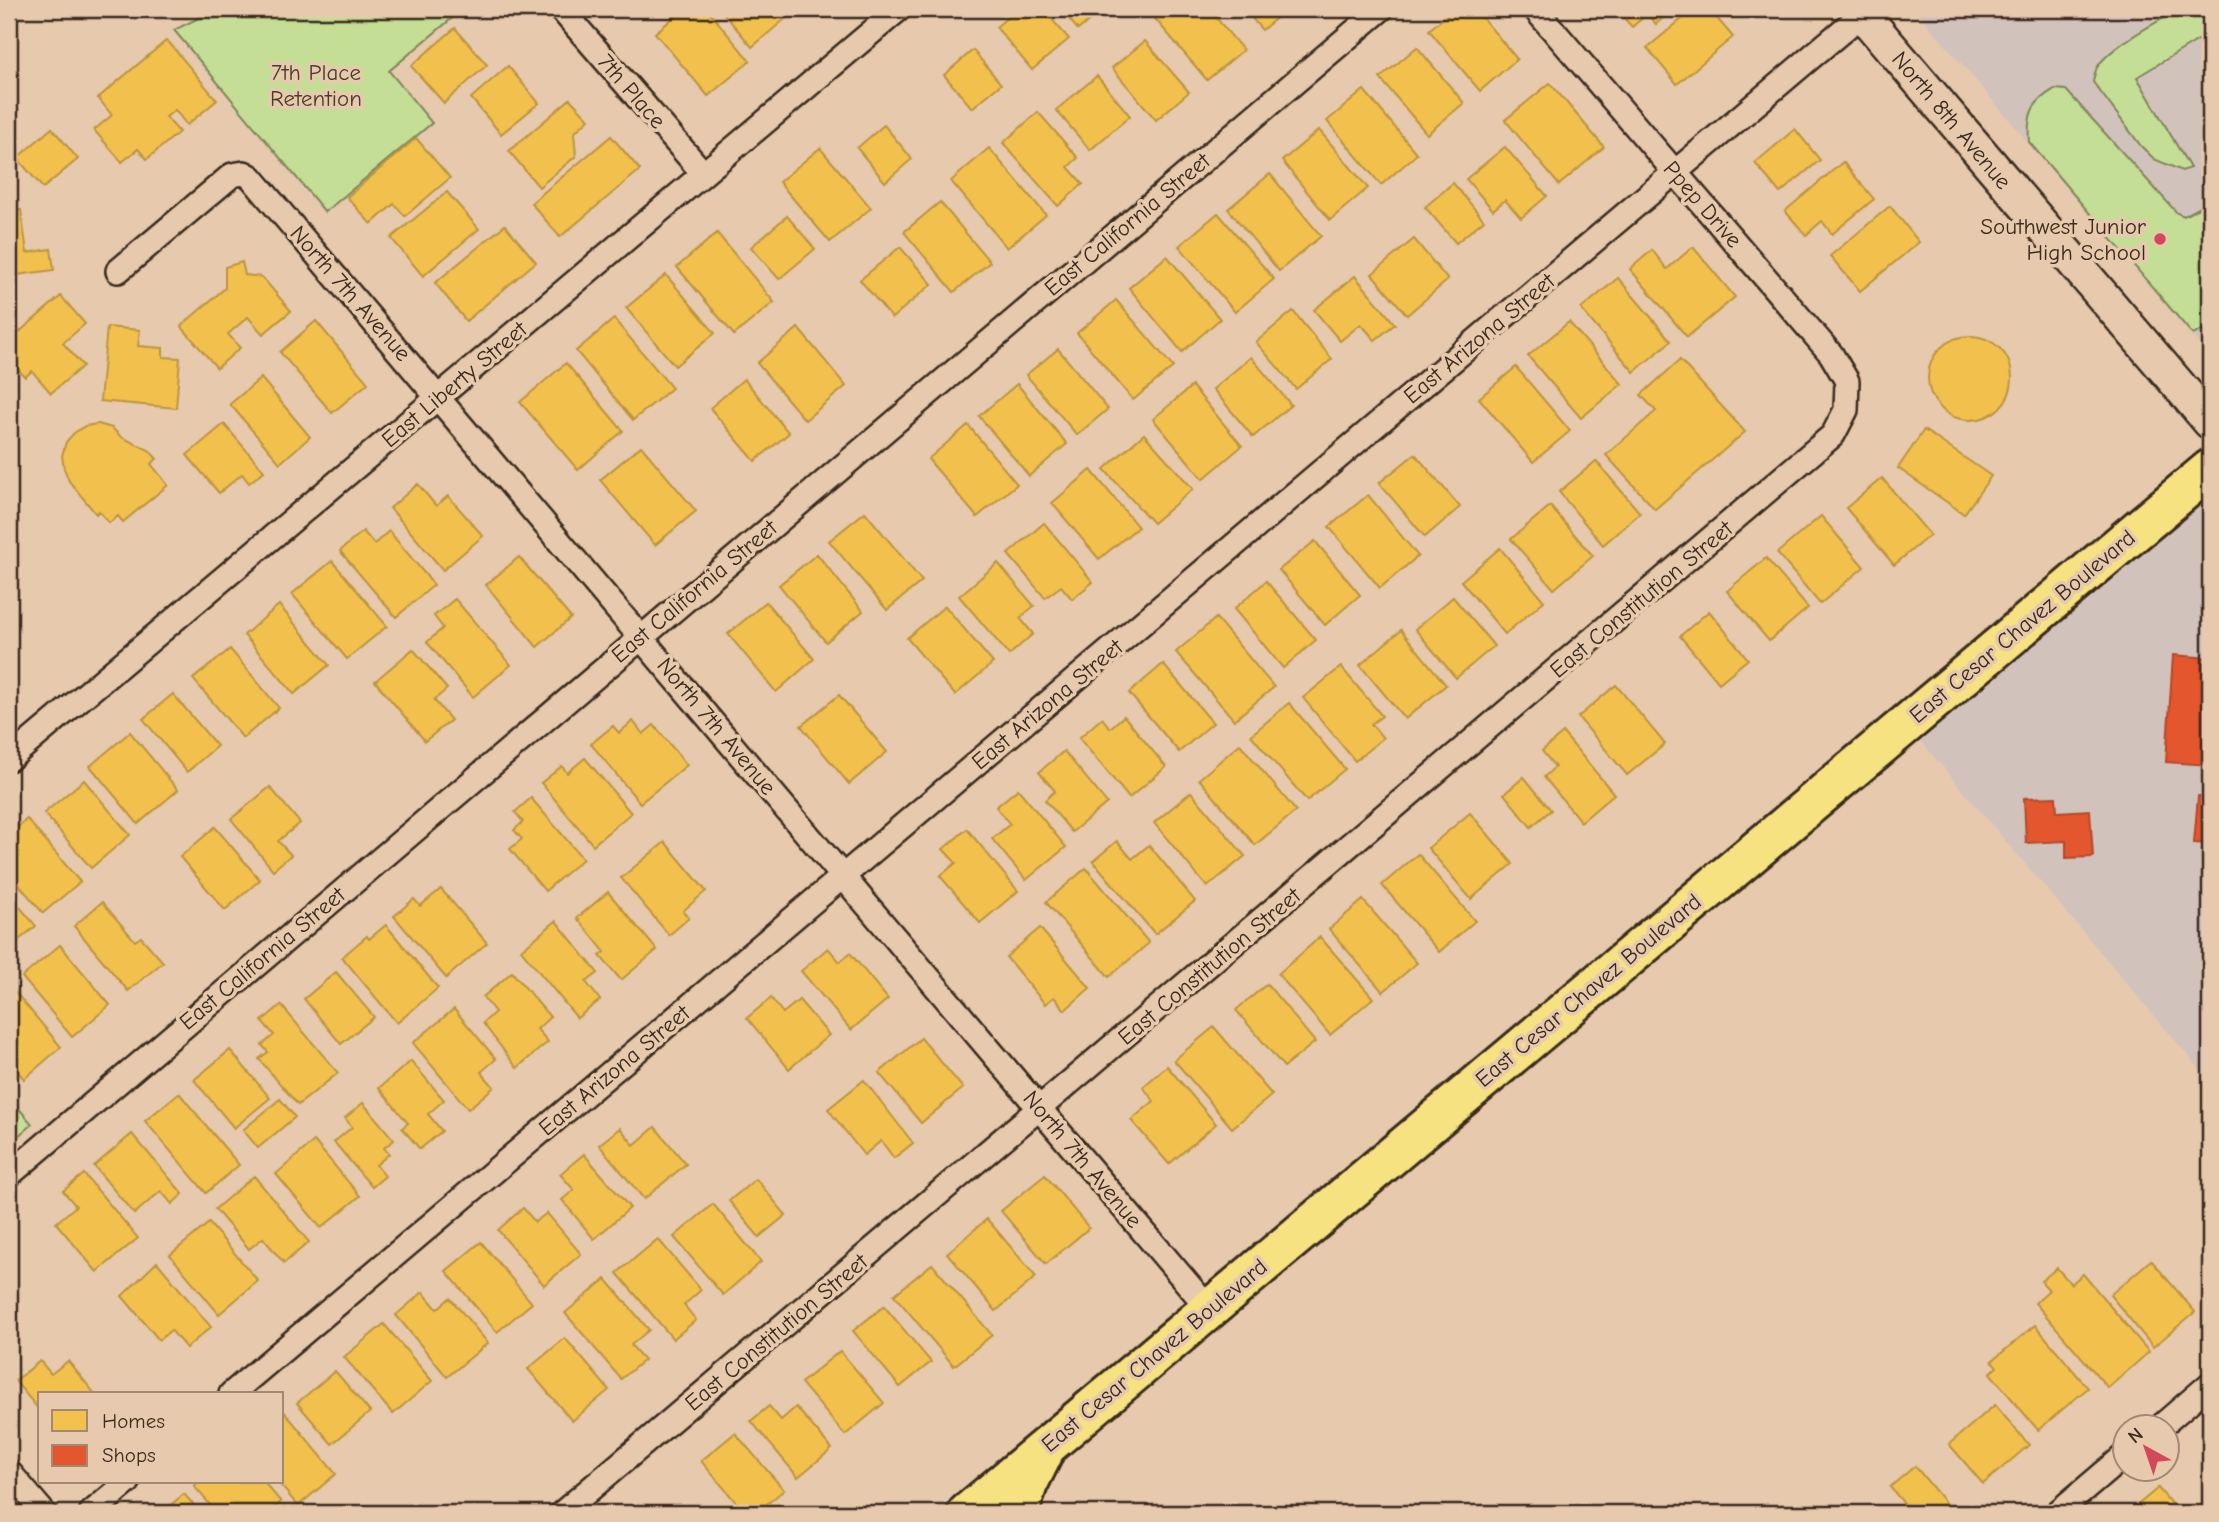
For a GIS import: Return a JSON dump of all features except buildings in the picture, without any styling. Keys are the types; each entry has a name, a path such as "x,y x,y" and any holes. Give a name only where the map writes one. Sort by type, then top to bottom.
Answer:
{"highway":[{"name":"East Cesar Chavez Boulevard","path":"967,1513 2210,469"},
{"path":"1018,1513 1028,1484 1047,1445"}],"main road":[{"name":"North 8th Avenue","path":"1860,11 2210,422"}],"street":[{"name":"7th Place","path":"561,9 703,173"},
{"name":"East Liberty Street","path":"9,759 899,9"},
{"name":"East California Street","path":"9,1175 1381,9"},
{"name":"Ppep Drive","path":"1535,9 1831,354 1847,380 1846,410"},
{"name":"East Arizona Street","path":"233,1392 1675,172 1860,11"},
{"name":"North 7th Avenue","path":"118,271 232,175 244,173 251,177 1209,1309"},
{"name":"East Constitution Street","path":"562,1513 1820,448 1833,435 1846,410"},
{"path":"2174,1414 2210,1384"},
{"path":"2057,1513 2110,1468"},
{"path":"9,1472 44,1513"},
{"path":"91,1513 126,1484"}],"shaded area":[{"name":"Southwest Junior High School","path":"1915,9 2210,9 2210,348 2201,345"},
{"path":"2210,469 2210,1081 1907,725"}],"green space":[{"name":"7th Place Retention","path":"217,9 463,9 389,71 432,123 325,212 174,30"},
{"path":"2180,9 2210,9 2210,33 2137,77 2190,168 2182,171 2154,159 2141,146 2093,82 2098,66 2113,50"},
{"path":"2055,89 2066,90 2177,213 2184,216 2206,204 2210,209 2210,326 2193,335 2029,142 2032,110"},
{"path":"9,1097 32,1124 9,1144"}],"place":[{"name":"Southwest Junior High School","path":"2160,239"}]}
